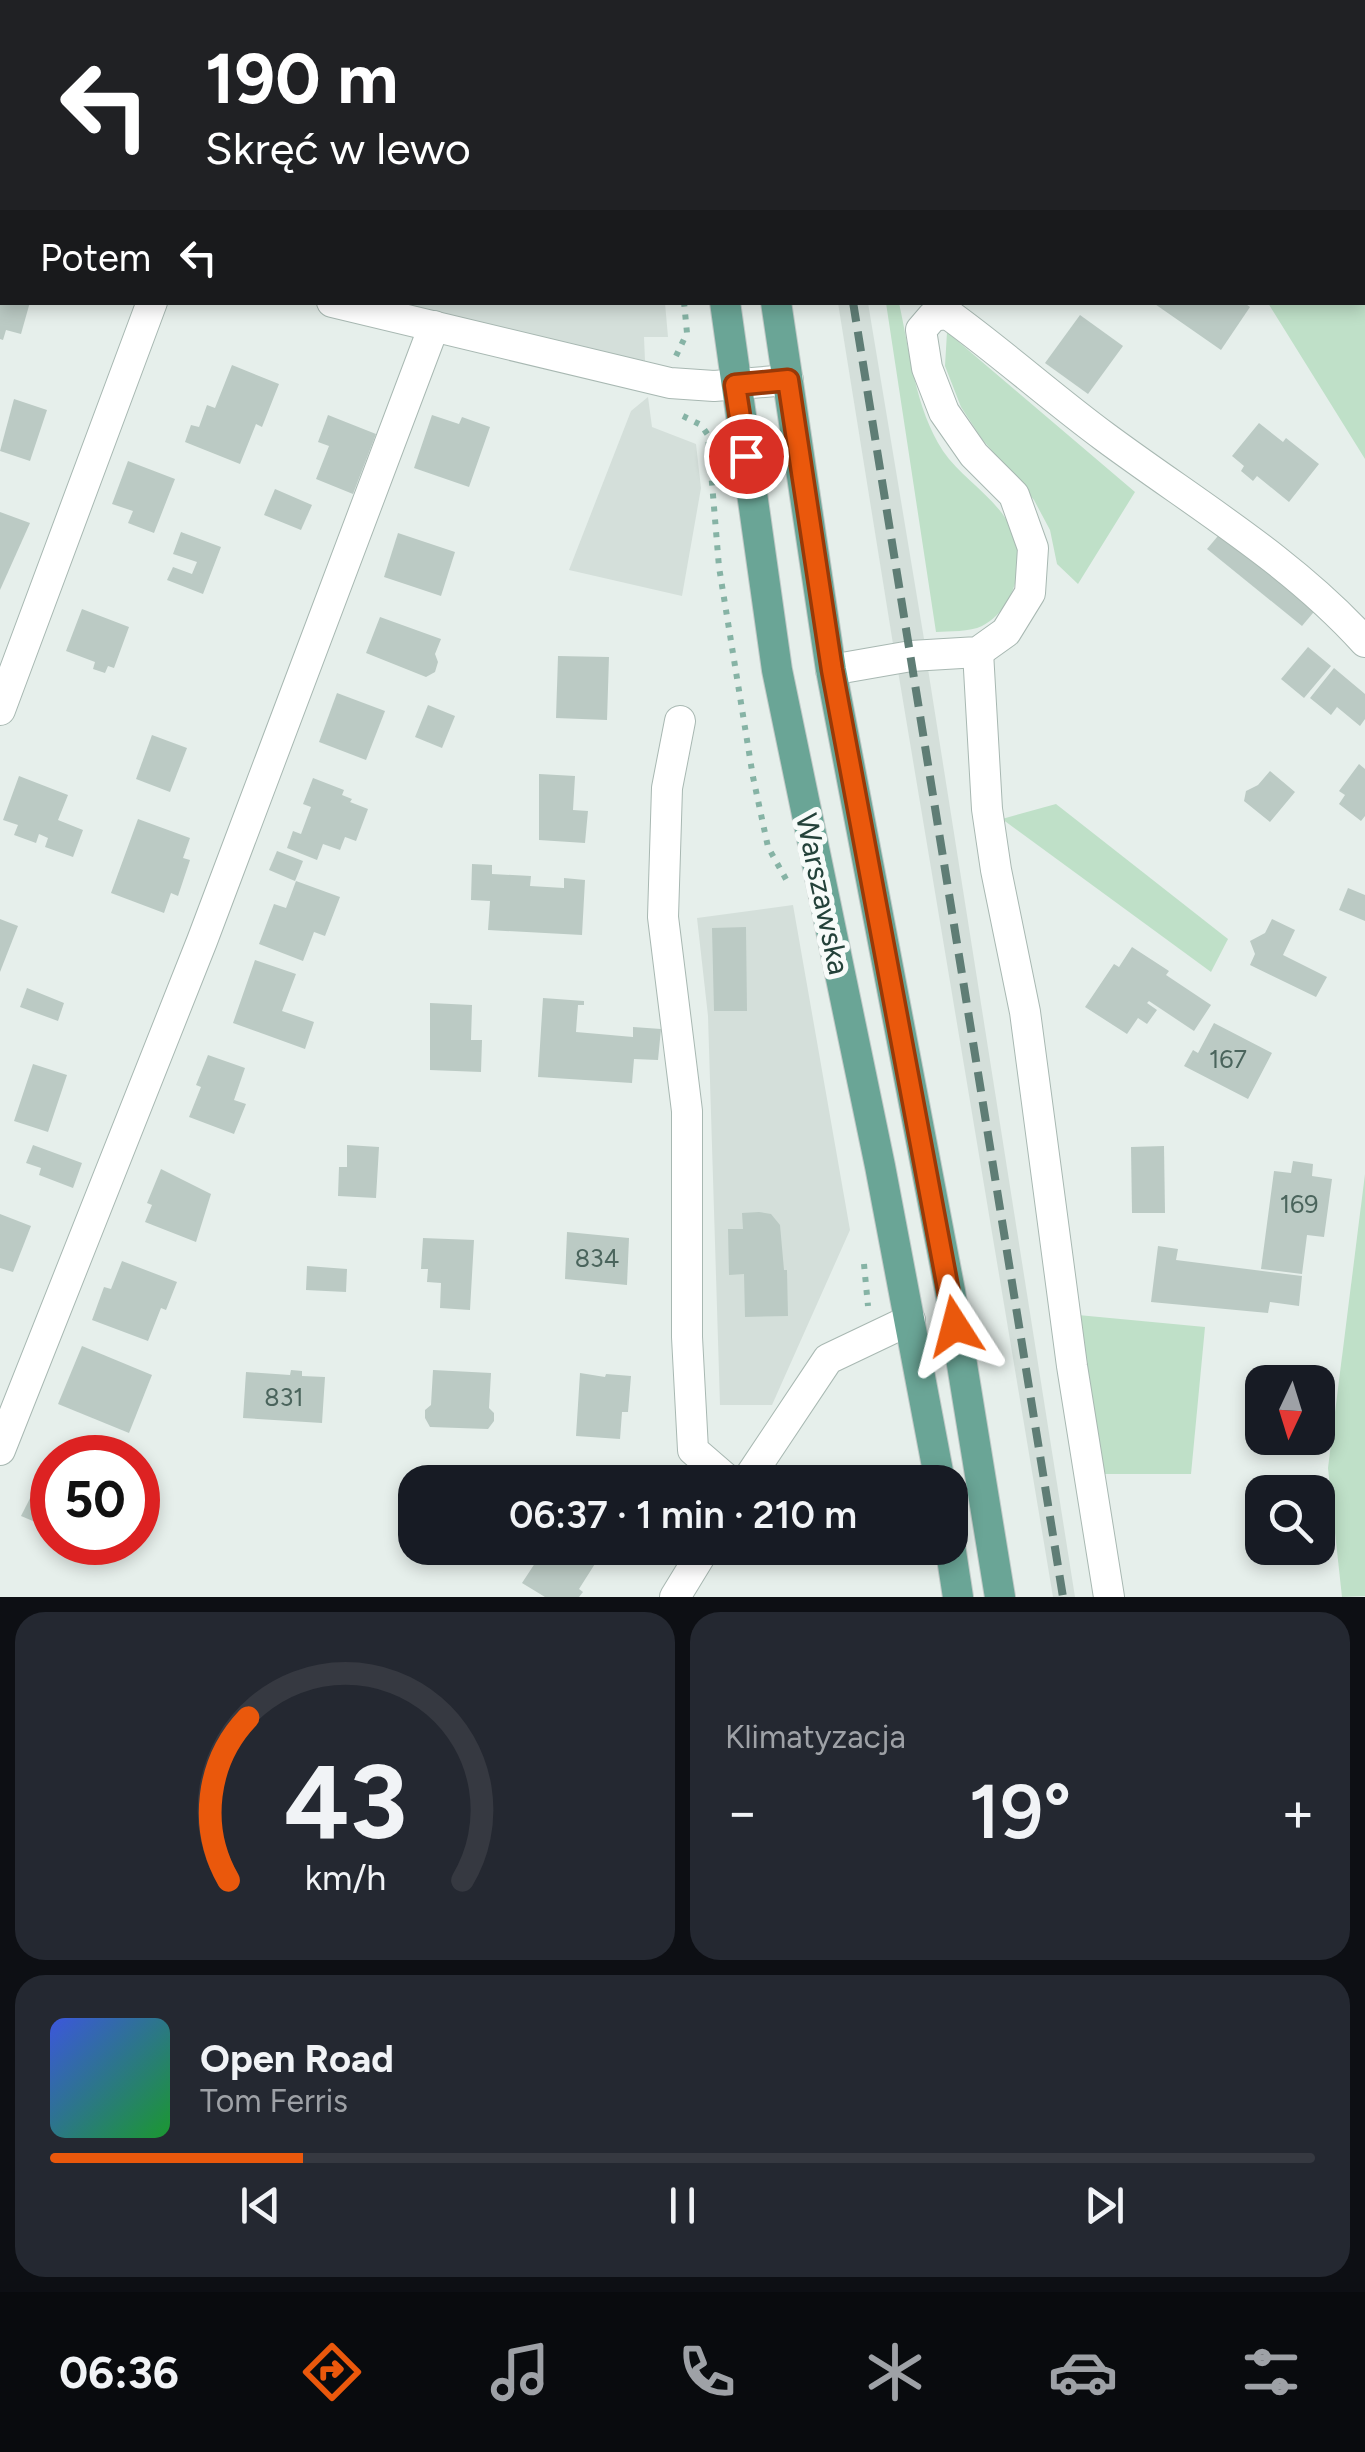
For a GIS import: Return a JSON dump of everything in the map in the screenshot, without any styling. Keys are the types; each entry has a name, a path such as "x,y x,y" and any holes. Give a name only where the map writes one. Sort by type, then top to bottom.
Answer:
{"main road":[{"name":"Warszawska","path":"725,305 776,670 937,1465"},
{"name":"Warszawska","path":"776,305 832,670 950,1291 1000,1597"},
{"path":"953,1565 958,1597"}],"street":[{"path":"0,710 151,305"},
{"path":"345,305 670,384 735,385 788,380"},
{"path":"832,670 911,656 978,652 1006,632 1030,594 1032,548 1014,496 974,456 944,412 927,368 921,330 933,316 948,314 1103,436 1267,553 1334,607 1365,642"},
{"path":"0,1450 202,941 434,326"},
{"path":"978,652 994,855 1025,1012 1072,1366 1109,1597"},
{"path":"680,722 667,788 663,917 688,1111 686,1337 693,1450 710,1465"},
{"path":"757,1465 828,1360 910,1320"},
{"path":"675,1597 695,1565"}],"path":[{"path":"668,366 687,334 684,305"},
{"path":"862,1252 871,1336"}],"shaded area":[{"path":"399,305 665,305 668,337 644,337 645,361"},
{"path":"838,305 868,305 924,639 893,644"},
{"path":"648,397 652,427 696,444 701,488 682,596 569,570 631,411"},
{"path":"928,669 1075,1597 1053,1597 898,671"},
{"path":"793,905 850,1230 772,1405 720,1405 708,1016 697,918"}],"green space":[{"path":"886,305 899,305 926,417 943,451 1006,519 1017,547 1017,577 1005,606 995,617 977,628 936,632"},
{"path":"1269,305 1365,305 1365,459"},
{"path":"947,332 1135,492 1078,584 1057,564 1050,530 1034,500 982,439 961,407 945,366"},
{"path":"1056,804 1228,939 1211,972 1002,819"},
{"path":"1365,1174 1365,1596 1342,1597 1335,1532 1335,1475 1329,1475 1328,1468 1330,1455 1335,1455 1335,1412"},
{"path":"1078,1315 1205,1327 1191,1474 1100,1474"}],"building":[{"path":"0,305 29,305 21,334 6,330 3,340"},
{"path":"1156,305 1247,305 1250,307 1221,350"},
{"path":"1080,315 1123,346 1088,394 1045,363"},
{"path":"232,365 279,384 262,427 256,424 240,464 185,442 191,425 199,427 207,405 215,408"},
{"path":"14,399 47,410 30,461 0,451"},
{"path":"328,415 376,434 353,494 316,479 329,446 318,442"},
{"path":"432,415 459,424 462,417 490,427 469,487 414,468"},
{"path":"1259,423 1319,464 1289,502 1257,476 1253,481 1232,456"},
{"path":"128,461 175,479 154,533 128,523 133,511 112,504"},
{"path":"275,489 312,505 301,530 264,515"},
{"path":"0,512 30,523 0,590"},
{"path":"1223,530 1318,607 1302,626 1207,549"},
{"path":"181,532 221,547 203,594 167,580 173,567 192,574 197,562 173,554"},
{"path":"398,533 455,552 441,596 384,577"},
{"path":"82,609 129,627 114,668 108,666 105,673 93,669 95,662 66,651"},
{"path":"380,617 441,639 435,654 435,672 426,677 366,653"},
{"path":"1308,647 1331,666 1304,698 1281,679"},
{"path":"558,656 609,657 607,720 556,718"},
{"path":"1334,668 1365,694 1365,719 1360,726 1337,707 1331,715 1310,698"},
{"path":"337,693 385,711 366,760 319,742"},
{"path":"428,705 455,716 442,748 415,737"},
{"path":"152,735 187,748 170,792 136,779"},
{"path":"1359,764 1365,769 1365,816 1361,821 1339,804 1345,795 1339,791"},
{"path":"1270,771 1295,792 1270,822 1244,801 1246,791 1258,785"},
{"path":"539,774 575,776 573,810 588,811 585,843 539,840"},
{"path":"19,776 68,795 58,820 83,830 73,857 45,847 48,838 39,834 36,843 14,835 18,825 3,820"},
{"path":"313,778 344,790 342,795 352,799 350,802 368,809 356,841 345,837 340,850 323,844 317,860 287,848 293,831 301,834 311,807 303,804"},
{"path":"138,819 190,838 183,858 190,860 178,896 171,893 164,913 111,893"},
{"path":"277,851 303,861 295,881 269,870"},
{"path":"472,864 492,865 492,874 531,876 530,886 564,888 564,878 585,880 582,935 488,930 490,901 471,900"},
{"path":"296,881 340,897 325,936 314,932 303,961 259,944 274,904 286,908"},
{"path":"1348,888 1365,895 1365,921 1339,910"},
{"path":"0,919 18,926 0,972"},
{"path":"1272,919 1295,930 1283,955 1327,977 1316,997 1250,965 1255,954 1250,941 1265,933"},
{"path":"746,927 747,1011 714,1011 712,928"},
{"path":"1132,947 1211,1005 1194,1031 1149,1001 1157,1010 1147,1024 1138,1018 1127,1034 1085,1007 1114,964 1119,967"},
{"path":"255,960 296,974 282,1011 314,1022 305,1049 233,1023"},
{"path":"27,988 64,1003 58,1021 20,1007"},
{"path":"543,998 584,1001 584,1005 578,1005 576,1032 633,1037 633,1027 661,1029 658,1060 634,1059 632,1083 538,1077"},
{"path":"430,1003 472,1005 471,1040 482,1040 481,1072 430,1070"},
{"path":"1214,1023 1272,1053 1248,1099 1184,1066 1193,1050 1198,1053"},
{"path":"208,1055 245,1068 234,1100 246,1104 234,1134 189,1117"},
{"path":"33,1064 67,1075 48,1132 14,1121"},
{"path":"33,1145 82,1163 73,1188 39,1175 41,1168 26,1163"},
{"path":"347,1145 379,1147 376,1198 338,1196 339,1167 347,1167"},
{"path":"1164,1146 1165,1213 1132,1213 1131,1147"},
{"path":"1293,1161 1313,1164 1312,1176 1332,1179 1324,1237 1307,1235 1302,1274 1261,1269 1274,1171 1291,1173"},
{"path":"161,1169 211,1194 196,1242 145,1222 152,1205 147,1203"},
{"path":"742,1213 771,1214 780,1225 787,1270 788,1316 745,1317 744,1274 729,1275 728,1229 743,1229"},
{"path":"0,1214 31,1226 13,1272 0,1268"},
{"path":"567,1232 629,1238 627,1285 565,1279"},
{"path":"423,1238 474,1240 470,1310 440,1308 441,1283 427,1282 428,1269 421,1269"},
{"path":"1158,1246 1178,1249 1176,1260 1302,1276 1299,1306 1270,1302 1268,1313 1151,1302"},
{"path":"122,1261 177,1282 148,1341 92,1320 104,1287 111,1289"},
{"path":"307,1266 347,1269 346,1292 306,1290"},
{"path":"82,1346 152,1375 129,1433 58,1404"},
{"path":"291,1370 302,1371 302,1376 325,1377 322,1423 243,1418 246,1372 290,1375"},
{"path":"433,1370 491,1373 489,1408 494,1421 488,1429 430,1427 425,1410 431,1405"},
{"path":"580,1373 631,1376 628,1412 622,1412 620,1439 576,1436"},
{"path":"30,1498 30,1520 21,1516"},
{"path":"534,1565 594,1565 579,1589 583,1592 579,1597 545,1597 522,1583"}],"railway":[{"path":"853,305 1063,1597"}],"route":[{"path":"746,456 735,385 788,380 832,670 955,1326"}]}
